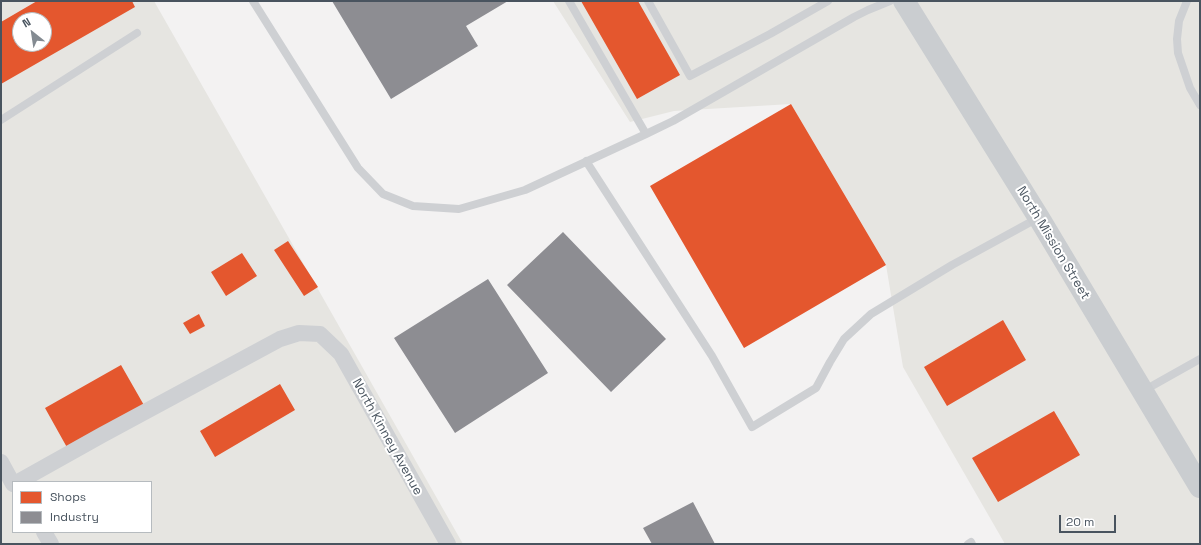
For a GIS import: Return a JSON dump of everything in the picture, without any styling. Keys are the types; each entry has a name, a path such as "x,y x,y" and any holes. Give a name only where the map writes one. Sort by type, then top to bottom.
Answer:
{"main road":[{"name":"North Mission Street","path":"904,1 1039,218 1200,487"}],"street":[{"name":"North Kinney Avenue","path":"20,481 280,339 299,333 320,334 341,354 448,544"},
{"path":"1,462 12,482"},
{"path":"45,533 51,544"}],"lane":[{"path":"253,1 358,168 383,194 413,206 459,209 525,190 646,134 854,17 890,1"},
{"path":"569,1 646,134"},
{"path":"648,1 690,76 770,34 825,2"},
{"path":"1187,1 1179,21 1177,39 1178,53 1190,88 1200,105"},
{"path":"1,120 137,32"},
{"path":"586,161 712,356 752,428 816,388 844,339 871,314 952,265 1039,218"},
{"path":"1142,391 1200,359"},
{"path":"968,544 971,542 972,544"}],"shaded area":[{"path":"1,1 154,1 463,544 1,544"},
{"path":"553,1 1200,1 1200,544 1005,544 903,367 886,265 791,104 674,111 630,122"}],"building: Shops":[{"path":"37,1 132,1 135,7 1,84 1,22 12,16 12,52 52,52 52,12 18,12"},
{"path":"581,1 638,1 680,75 637,99"},
{"path":"791,104 886,265 744,348 650,186"},
{"path":"288,241 318,287 304,296 274,250"},
{"path":"242,253 257,276 226,296 211,272"},
{"path":"199,314 205,326 190,334 183,323"},
{"path":"1003,320 1026,360 947,406 924,367"},
{"path":"121,365 145,407 69,451 45,408"},
{"path":"280,384 295,410 215,457 200,431"},
{"path":"1054,411 1080,455 998,502 972,458"}],"building: Industry":[{"path":"332,1 508,1 466,26 478,46 391,99"},
{"path":"563,232 666,339 611,392 507,285"},
{"path":"488,279 548,373 455,433 394,338"},
{"path":"693,502 715,544 652,544 643,528"}]}
